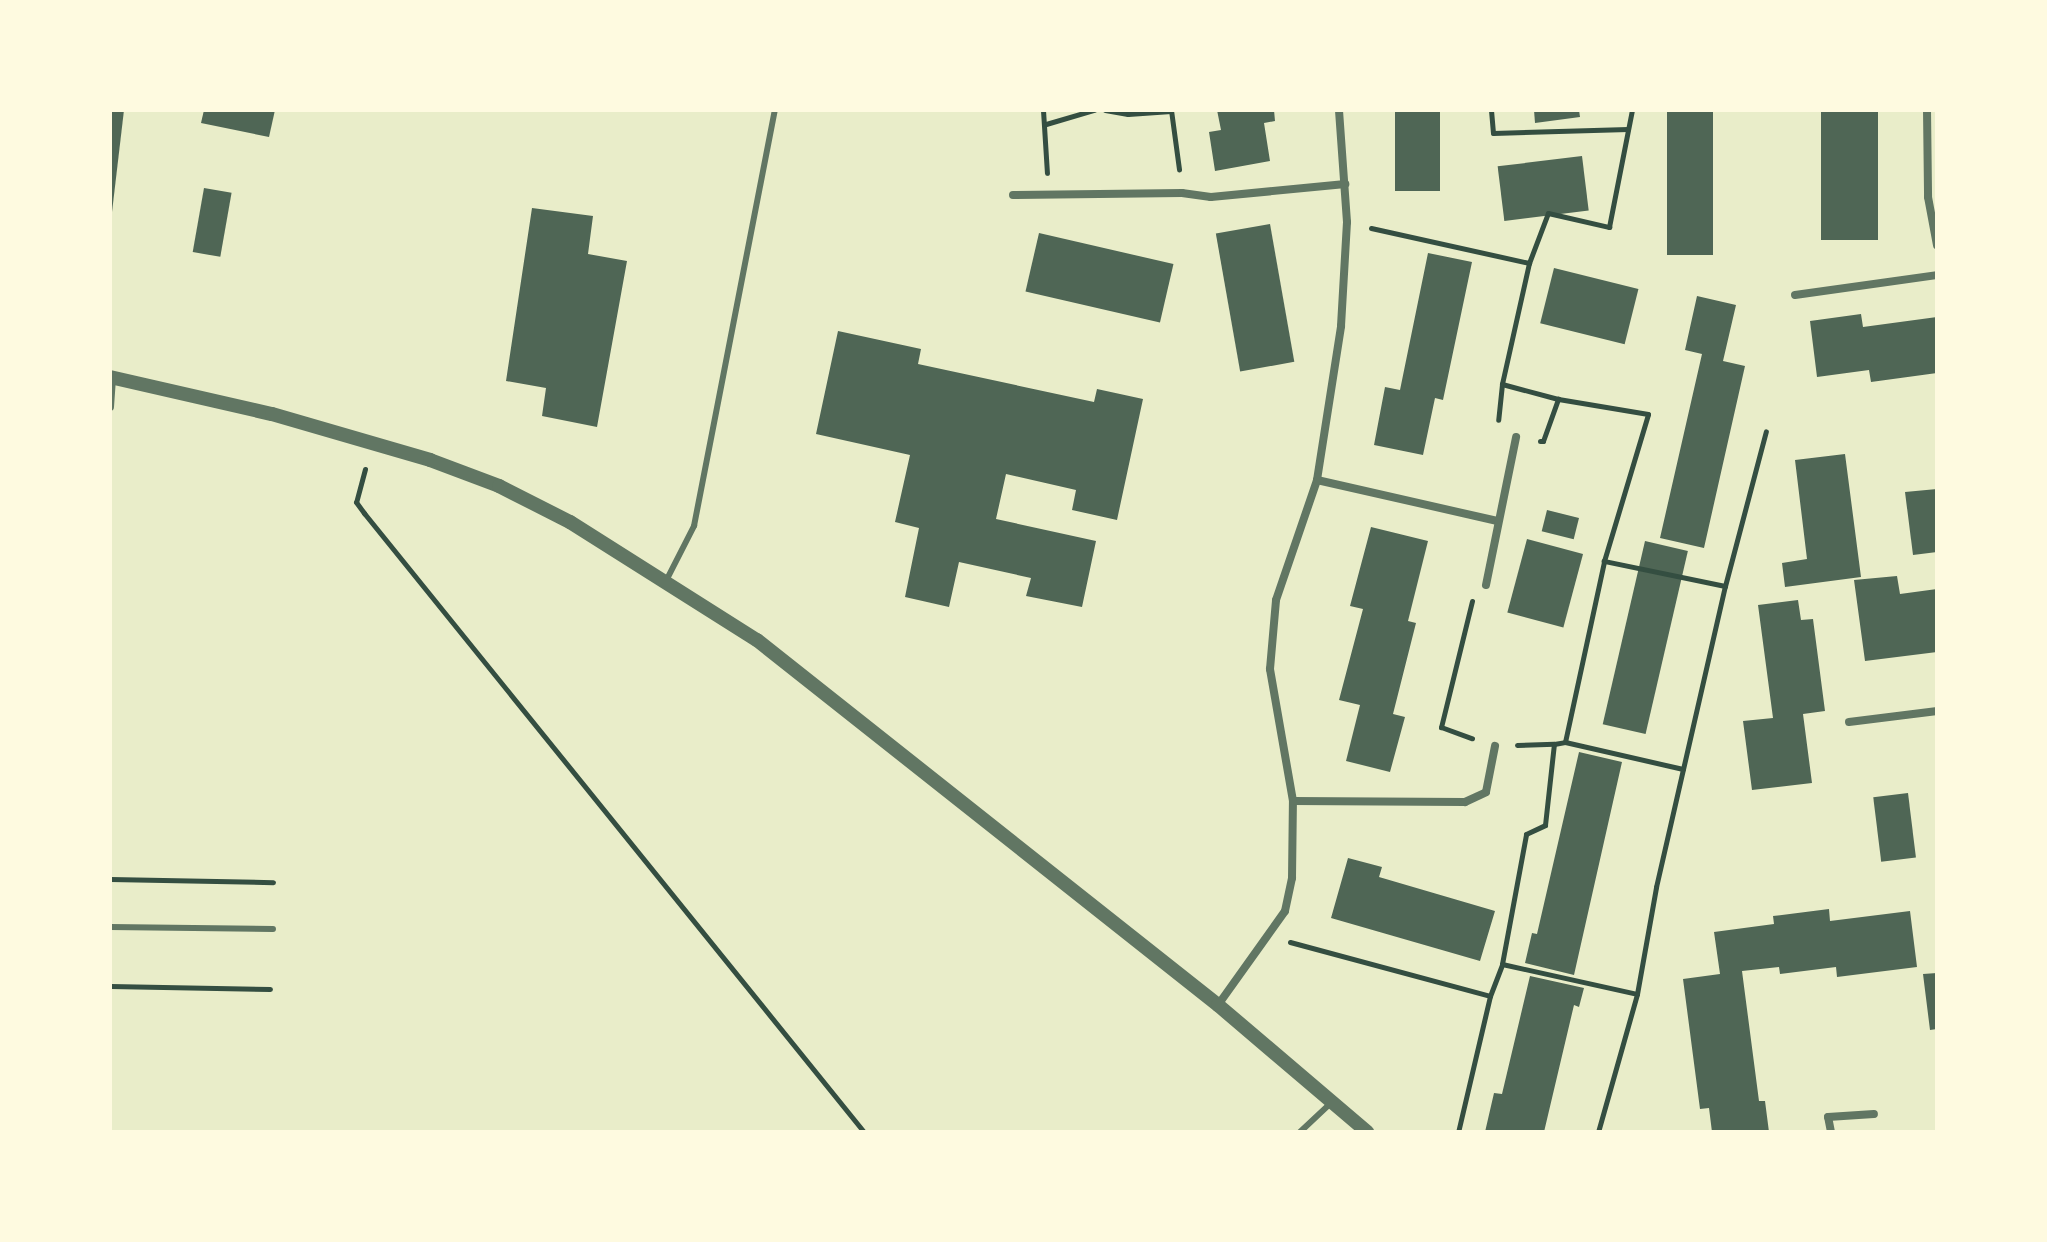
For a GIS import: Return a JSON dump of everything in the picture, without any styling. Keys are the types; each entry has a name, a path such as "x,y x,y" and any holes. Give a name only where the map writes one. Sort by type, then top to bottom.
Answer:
{"street":[{"path":"1218,1005 1285,911 1292,878 1293,801 1270,669 1276,600 1317,480 1341,326 1347,222 1339,110"},
{"path":"1927,110 1928,197 1937,245"},
{"path":"1927,127 1937,127"},
{"path":"1013,195 1182,193 1211,197 1345,184"},
{"path":"1795,295 1937,275"},
{"path":"110,407 111,378 272,414 430,460 499,486 570,522 757,640 1218,1005 1367,1132"},
{"path":"1486,585 1516,437"},
{"path":"1317,480 1497,521"},
{"path":"1849,722 1937,711"},
{"path":"1293,801 1465,802 1486,792 1495,746"},
{"path":"1831,1132 1828,1117 1874,1114"}],"lane":[{"path":"666,581 694,526 775,110"},
{"path":"110,927 273,929"},
{"path":"1300,1132 1332,1102"}],"path":[{"path":"1043,110 1047,194"},
{"path":"1046,124 1094,110"},
{"path":"1105,110 1128,114 1171,110 1182,193"},
{"path":"1491,110 1493,133 1628,129"},
{"path":"1558,399 1543,441 1516,437 1498,422 1502,384 1529,263 1548,213 1609,227 1632,110"},
{"path":"1347,222 1529,263"},
{"path":"1502,384 1558,399 1648,414 1604,561 1565,742"},
{"path":"1598,1132 1637,994 1656,887 1683,769 1725,586 1766,431"},
{"path":"361,485 356,502 364,513 864,1132"},
{"path":"1604,561 1725,586"},
{"path":"1486,585 1472,600 1441,727 1495,746 1565,742 1683,769"},
{"path":"1458,1132 1490,996 1502,964 1526,834 1545,825 1554,744"},
{"path":"110,879 273,882"},
{"path":"1269,937 1490,996"},
{"path":"1502,964 1637,994"},
{"path":"110,986 270,989"}],"building":[{"path":"110,110 124,110 112,212 110,212"},
{"path":"204,110 275,110 269,137 201,123"},
{"path":"1217,110 1274,110 1275,121 1264,123 1270,161 1215,171 1209,132 1221,130"},
{"path":"1395,110 1440,110 1440,191 1395,191"},
{"path":"1534,110 1579,110 1580,117 1535,123"},
{"path":"1667,110 1713,110 1713,255 1667,255"},
{"path":"1821,110 1878,110 1878,240 1821,240"},
{"path":"1582,156 1589,211 1504,221 1498,166"},
{"path":"204,188 232,193 220,257 193,252"},
{"path":"532,208 593,216 588,254 627,261 597,427 542,416 546,388 506,381"},
{"path":"1270,224 1294,362 1240,371 1216,234"},
{"path":"1039,233 1173,264 1160,323 1026,291"},
{"path":"1428,253 1472,262 1443,400 1435,398 1423,455 1374,445 1385,387 1400,390"},
{"path":"1554,268 1638,289 1625,344 1540,323"},
{"path":"1697,296 1736,305 1723,361 1745,366 1704,548 1660,538 1702,354 1685,350"},
{"path":"1861,314 1863,327 1937,317 1937,373 1871,382 1869,370 1817,377 1810,321"},
{"path":"838,331 921,349 918,364 1094,402 1097,389 1143,399 1117,520 1072,510 1076,490 1006,474 996,519 1096,541 1082,607 1026,596 1031,578 959,562 949,607 905,597 919,528 895,522 910,455 816,434"},
{"path":"1845,454 1861,577 1785,587 1782,563 1807,559 1795,460"},
{"path":"1937,489 1937,552 1913,555 1905,492"},
{"path":"1547,510 1579,518 1574,539 1542,531"},
{"path":"1371,527 1428,541 1408,621 1416,623 1393,714 1405,717 1390,772 1346,761 1360,705 1339,700 1363,609 1350,606"},
{"path":"1527,539 1583,554 1563,627 1507,612"},
{"path":"1645,541 1688,551 1646,734 1603,724"},
{"path":"1897,576 1900,594 1937,589 1937,652 1865,661 1854,580"},
{"path":"1798,600 1801,620 1813,619 1825,711 1803,714 1812,783 1752,790 1743,721 1773,718 1758,605"},
{"path":"1579,752 1622,762 1574,975 1525,963 1532,933 1537,934"},
{"path":"1908,793 1916,858 1881,862 1873,797"},
{"path":"1348,858 1382,867 1379,877 1495,911 1480,961 1331,918"},
{"path":"1829,909 1830,921 1910,911 1917,967 1837,977 1836,967 1780,974 1779,967 1742,971 1759,1101 1765,1101 1769,1132 1712,1132 1709,1108 1700,1109 1683,979 1720,974 1714,932 1774,924 1773,916"},
{"path":"1937,973 1937,1029 1930,1030 1923,974"},
{"path":"1530,976 1584,988 1579,1007 1574,1005 1544,1132 1485,1132 1494,1093 1502,1094"}]}
